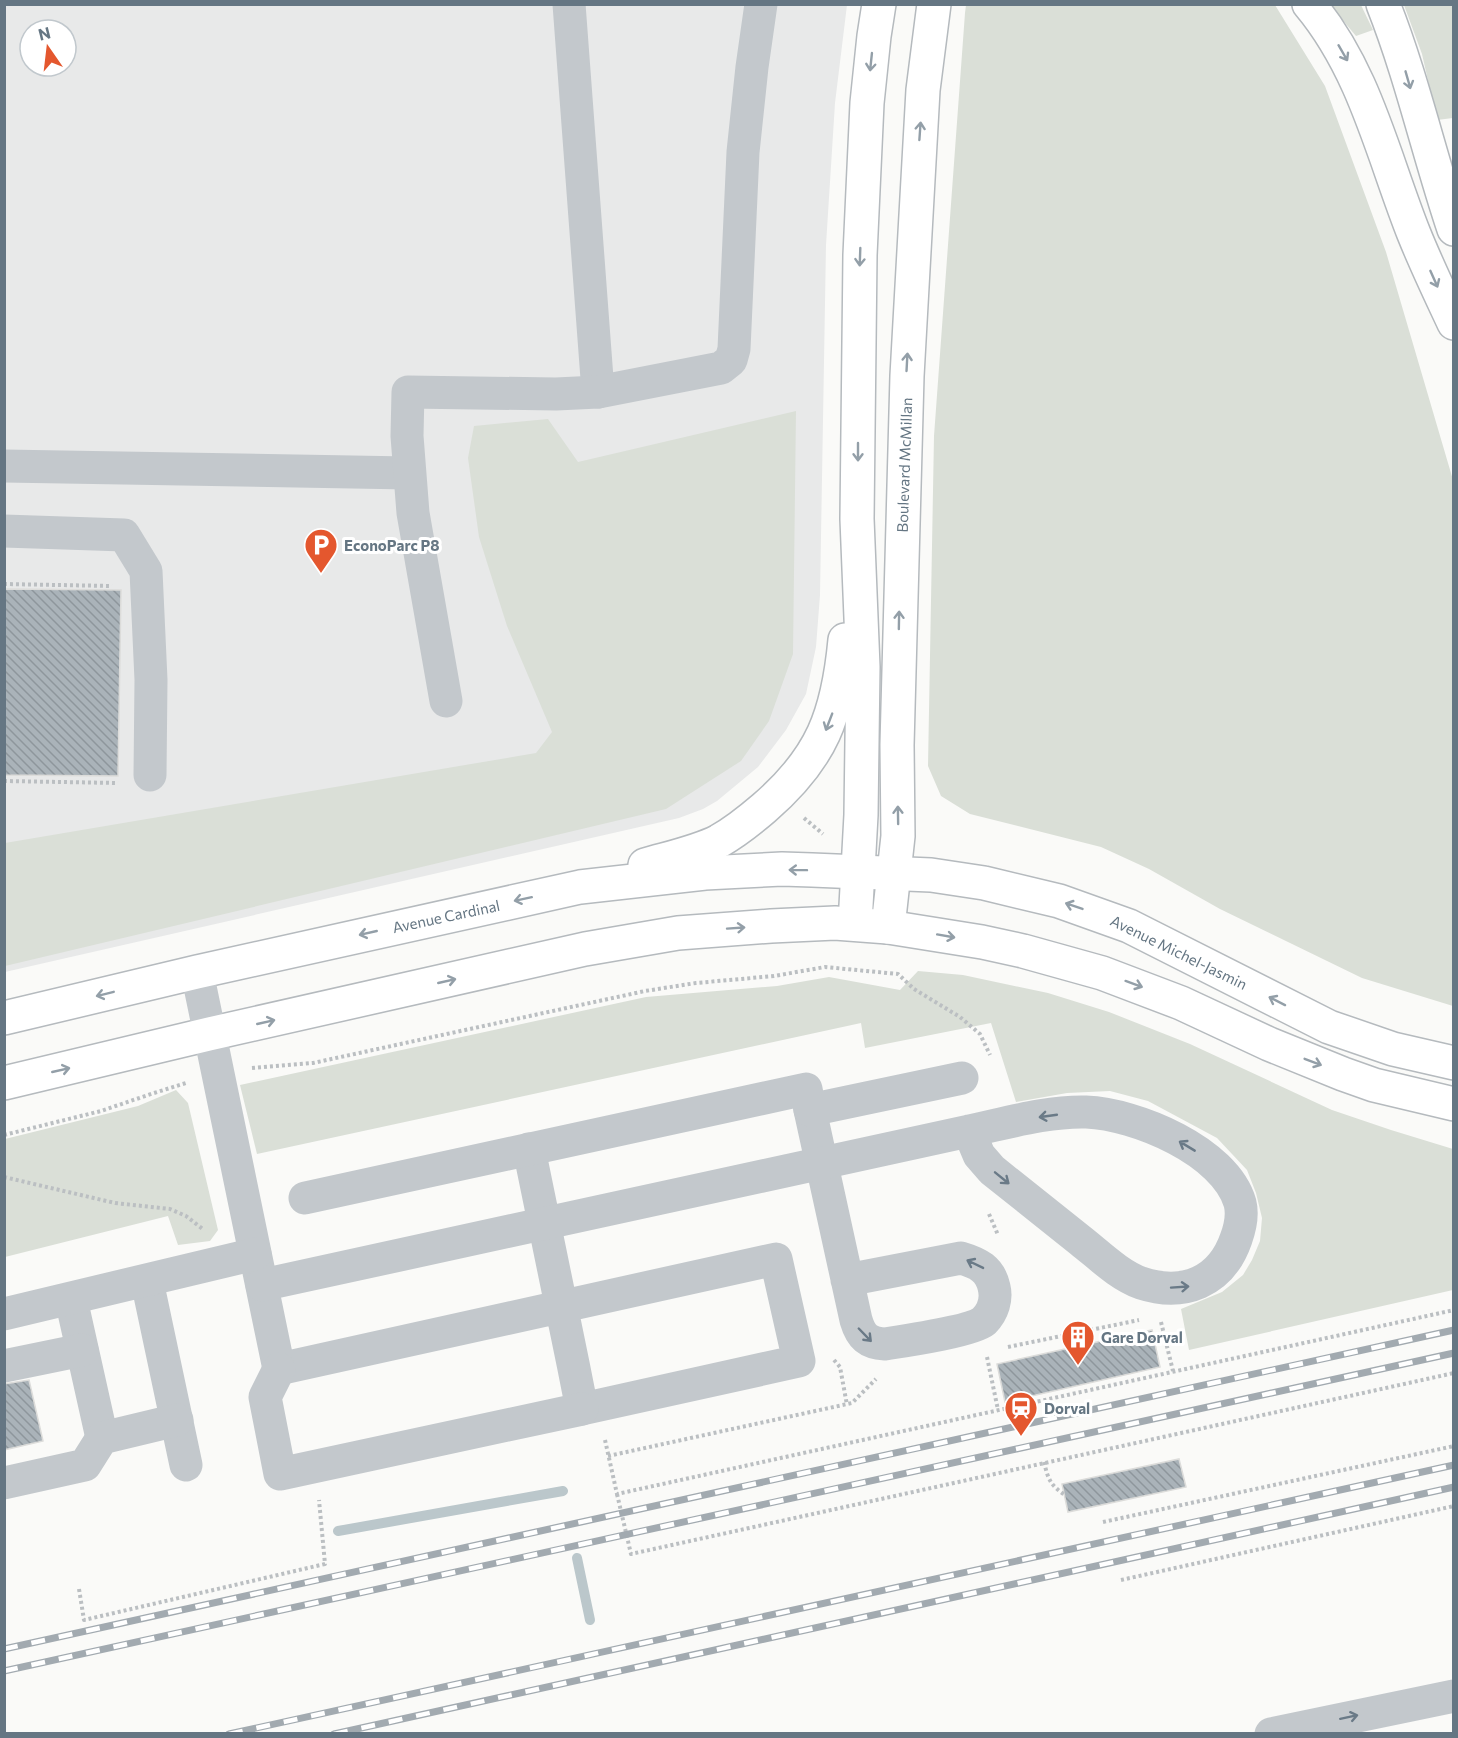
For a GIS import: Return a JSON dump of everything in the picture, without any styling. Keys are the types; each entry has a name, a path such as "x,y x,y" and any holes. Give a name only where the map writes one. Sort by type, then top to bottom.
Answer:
{"main road":[{"path":"855,924 861,815 863,667 857,519 860,255 867,103 879,4"},
{"name":"Boulevard McMillan","path":"888,927 898,836 897,723 907,376 923,90 934,4"},
{"path":"1310,4 1332,35 1354,74 1378,132 1414,235 1454,323"},
{"path":"1383,4 1454,229"},
{"path":"580,886 719,841 755,816 799,774 816,750 829,724 838,694 843,665 857,519"},
{"name":"Avenue Cardinal","path":"4,1018 580,886 743,870 894,873"},
{"name":"Avenue Michel-Jasmin","path":"894,873 931,875 984,883 1059,901 1098,914 1138,931 1329,1027 1393,1050 1454,1063"},
{"path":"4,1083 552,956 678,933 761,926 855,924 982,942 1102,972 1181,1003 1305,1059 1374,1085 1454,1104"}],"lane":[{"path":"569,4 598,392"},
{"path":"446,701 417,544 407,435 408,392 556,394 598,392 721,368 731,360 737,313 743,152 762,4"},
{"path":"4,466 410,473"},
{"path":"4,531 124,535 146,571 151,680 136,779"},
{"path":"197,972 251,1266 279,1368 265,1397 280,1474 798,1361 776,1259 279,1368"},
{"path":"810,1110 962,1078"},
{"path":"305,1198 806,1089 847,1280"},
{"path":"4,1314 147,1281 545,1224 969,1131 1042,1116 1085,1112 1126,1119 1170,1136 1211,1162 1225,1176 1240,1204 1239,1232 1233,1248 1216,1273 1198,1283 1177,1288 1159,1287 1141,1282 1124,1274 1105,1260 992,1170 979,1155 969,1131"},
{"path":"529,1149 582,1409"},
{"path":"147,1281 186,1465"},
{"path":"71,1299 102,1438"},
{"path":"4,1366 82,1350"},
{"path":"4,1483 85,1465 102,1438 177,1420"},
{"path":"1271,1734 1454,1696"}],"path":[{"path":"4,584 115,586"},
{"path":"4,781 136,779"},
{"path":"802,816 824,835"},
{"path":"249,1069 313,1063 578,1005 696,983 774,976 825,967 898,974"},
{"path":"4,1135 101,1111 164,1089 193,1082"},
{"path":"4,1176 115,1203 170,1209 186,1216 251,1266"},
{"path":"983,1206 989,1213 998,1235"},
{"path":"617,1494 1454,1310"},
{"path":"1160,1315 1173,1371"},
{"path":"1008,1347 1149,1317"},
{"path":"1084,1331 1088,1344"},
{"path":"986,1352 998,1410"},
{"path":"882,1373 852,1404 608,1456 631,1554 1454,1373"},
{"path":"1096,1382 1098,1388"},
{"path":"1103,1522 1454,1446"},
{"path":"1044,1462 1047,1477 1054,1488 1065,1495"},
{"path":"78,1589 84,1620 325,1564 319,1503"},
{"path":"1121,1580 1454,1506"}],"shaded area":[{"path":"4,5 847,5 835,103 826,245 820,595 816,647 806,694 786,730 758,767 717,801 679,818 5,972"},
{"path":"966,5 1275,5 1325,86 1386,252 1453,480 1453,1006 1362,978 1220,909 1149,869 1101,847 970,814 941,796 928,766 934,436"},
{"path":"1330,5 1361,5 1373,30 1356,36"},
{"path":"1404,5 1453,5 1453,118 1437,120 1422,54"},
{"path":"796,411 793,654 769,721 741,761 666,809 5,966 5,843 536,753 552,732 507,626 479,537 468,458 474,426 548,419 578,462"},
{"path":"918,971 963,975 1048,993 1109,1012 1190,1044 1332,1110 1453,1149 1453,1290 1189,1350 1181,1309 1222,1292 1243,1275 1260,1241 1262,1218 1247,1170 1217,1138 1148,1101 1110,1091 1067,1093 1016,1102 991,1023 865,1048 861,1023 257,1154 240,1085 646,997 777,986 829,977 900,990"},
{"path":"176,1090 188,1103 218,1230 210,1241 178,1245 168,1216 5,1257 5,1139 138,1106"}],"building":[{"path":"4,589 121,590 118,776 4,775"},
{"name":"Gare Dorval","path":"1152,1330 1160,1367 1005,1402 997,1364"},
{"path":"29,1380 43,1441 4,1450 4,1384"},
{"path":"1179,1459 1186,1487 1068,1512 1062,1484"}],"waterway":[{"path":"338,1531 563,1491"},
{"path":"577,1558 590,1620"}],"railway":[{"path":"4,1649 1454,1330"},
{"path":"4,1671 1454,1353"},
{"path":"229,1734 1454,1465"},
{"path":"334,1734 1454,1487"}],"place":[{"name":"EconoParc P8","path":"321,574"},
{"name":"Gare Dorval","path":"1078,1366"},
{"name":"Dorval","path":"1021,1437"}]}
